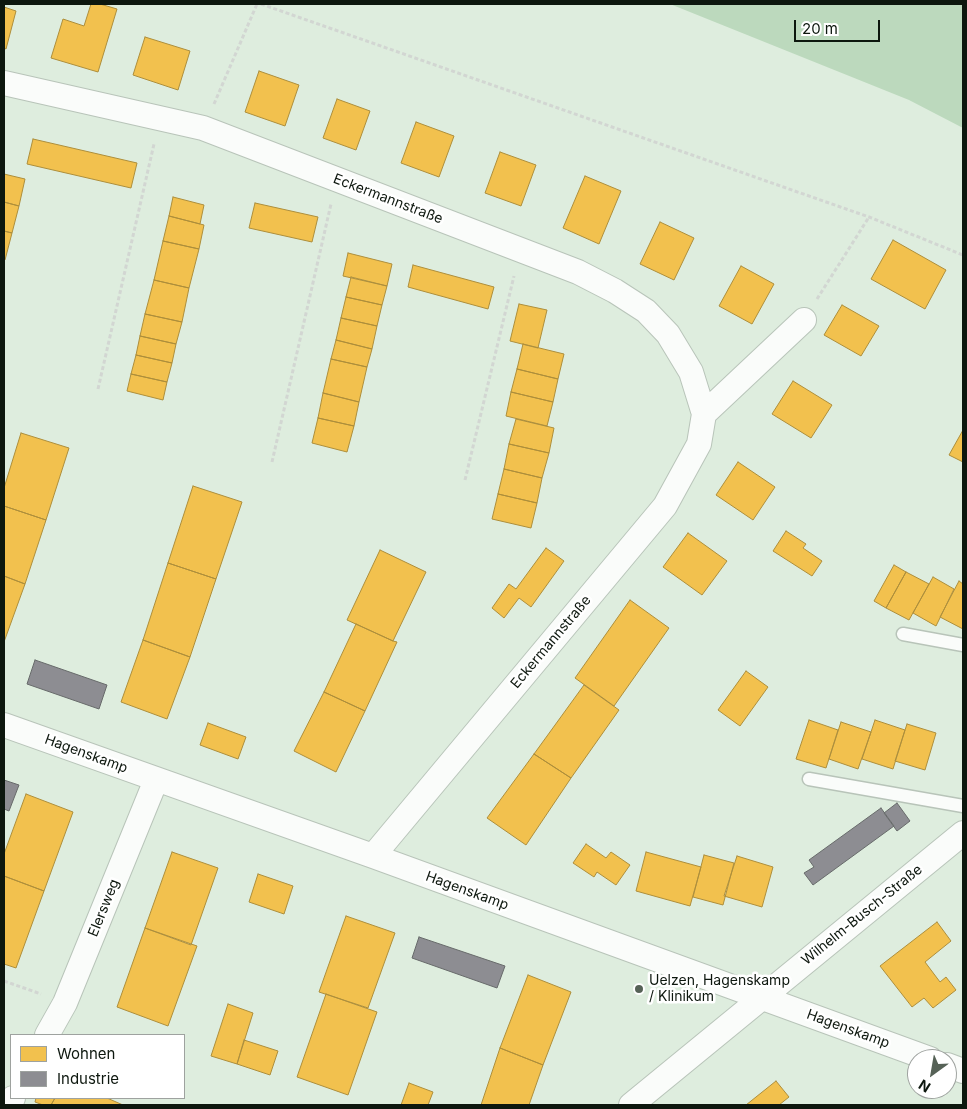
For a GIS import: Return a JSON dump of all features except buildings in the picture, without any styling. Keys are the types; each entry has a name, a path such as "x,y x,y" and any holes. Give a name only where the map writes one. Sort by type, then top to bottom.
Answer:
{"street":[{"name":"Eckermannstraße","path":"4,83 203,128 578,272 615,291 646,312 668,334 691,372 704,414 699,444 665,506 373,856"},
{"path":"704,414 804,320"},
{"name":"Hagenskamp","path":"4,725 373,856 907,1051"},
{"name":"Elersweg","path":"47,1034 65,1003 156,780"},
{"name":"Wilhelm-Busch-Straße","path":"631,1105 963,833"}],"lane":[{"path":"903,634 963,645"},
{"path":"809,779 963,806"}],"path":[{"path":"203,128 259,4 869,217 963,255"},
{"path":"98,390 160,118"},
{"path":"272,462 336,179"},
{"path":"804,320 869,217"},
{"path":"465,480 520,249"},
{"path":"4,981 65,1003"}],"green space":[{"path":"670,4 963,4 963,128 909,100"}],"place":[{"name":"Uelzen, Hagenskamp / Klinikum","path":"639,989"}]}
